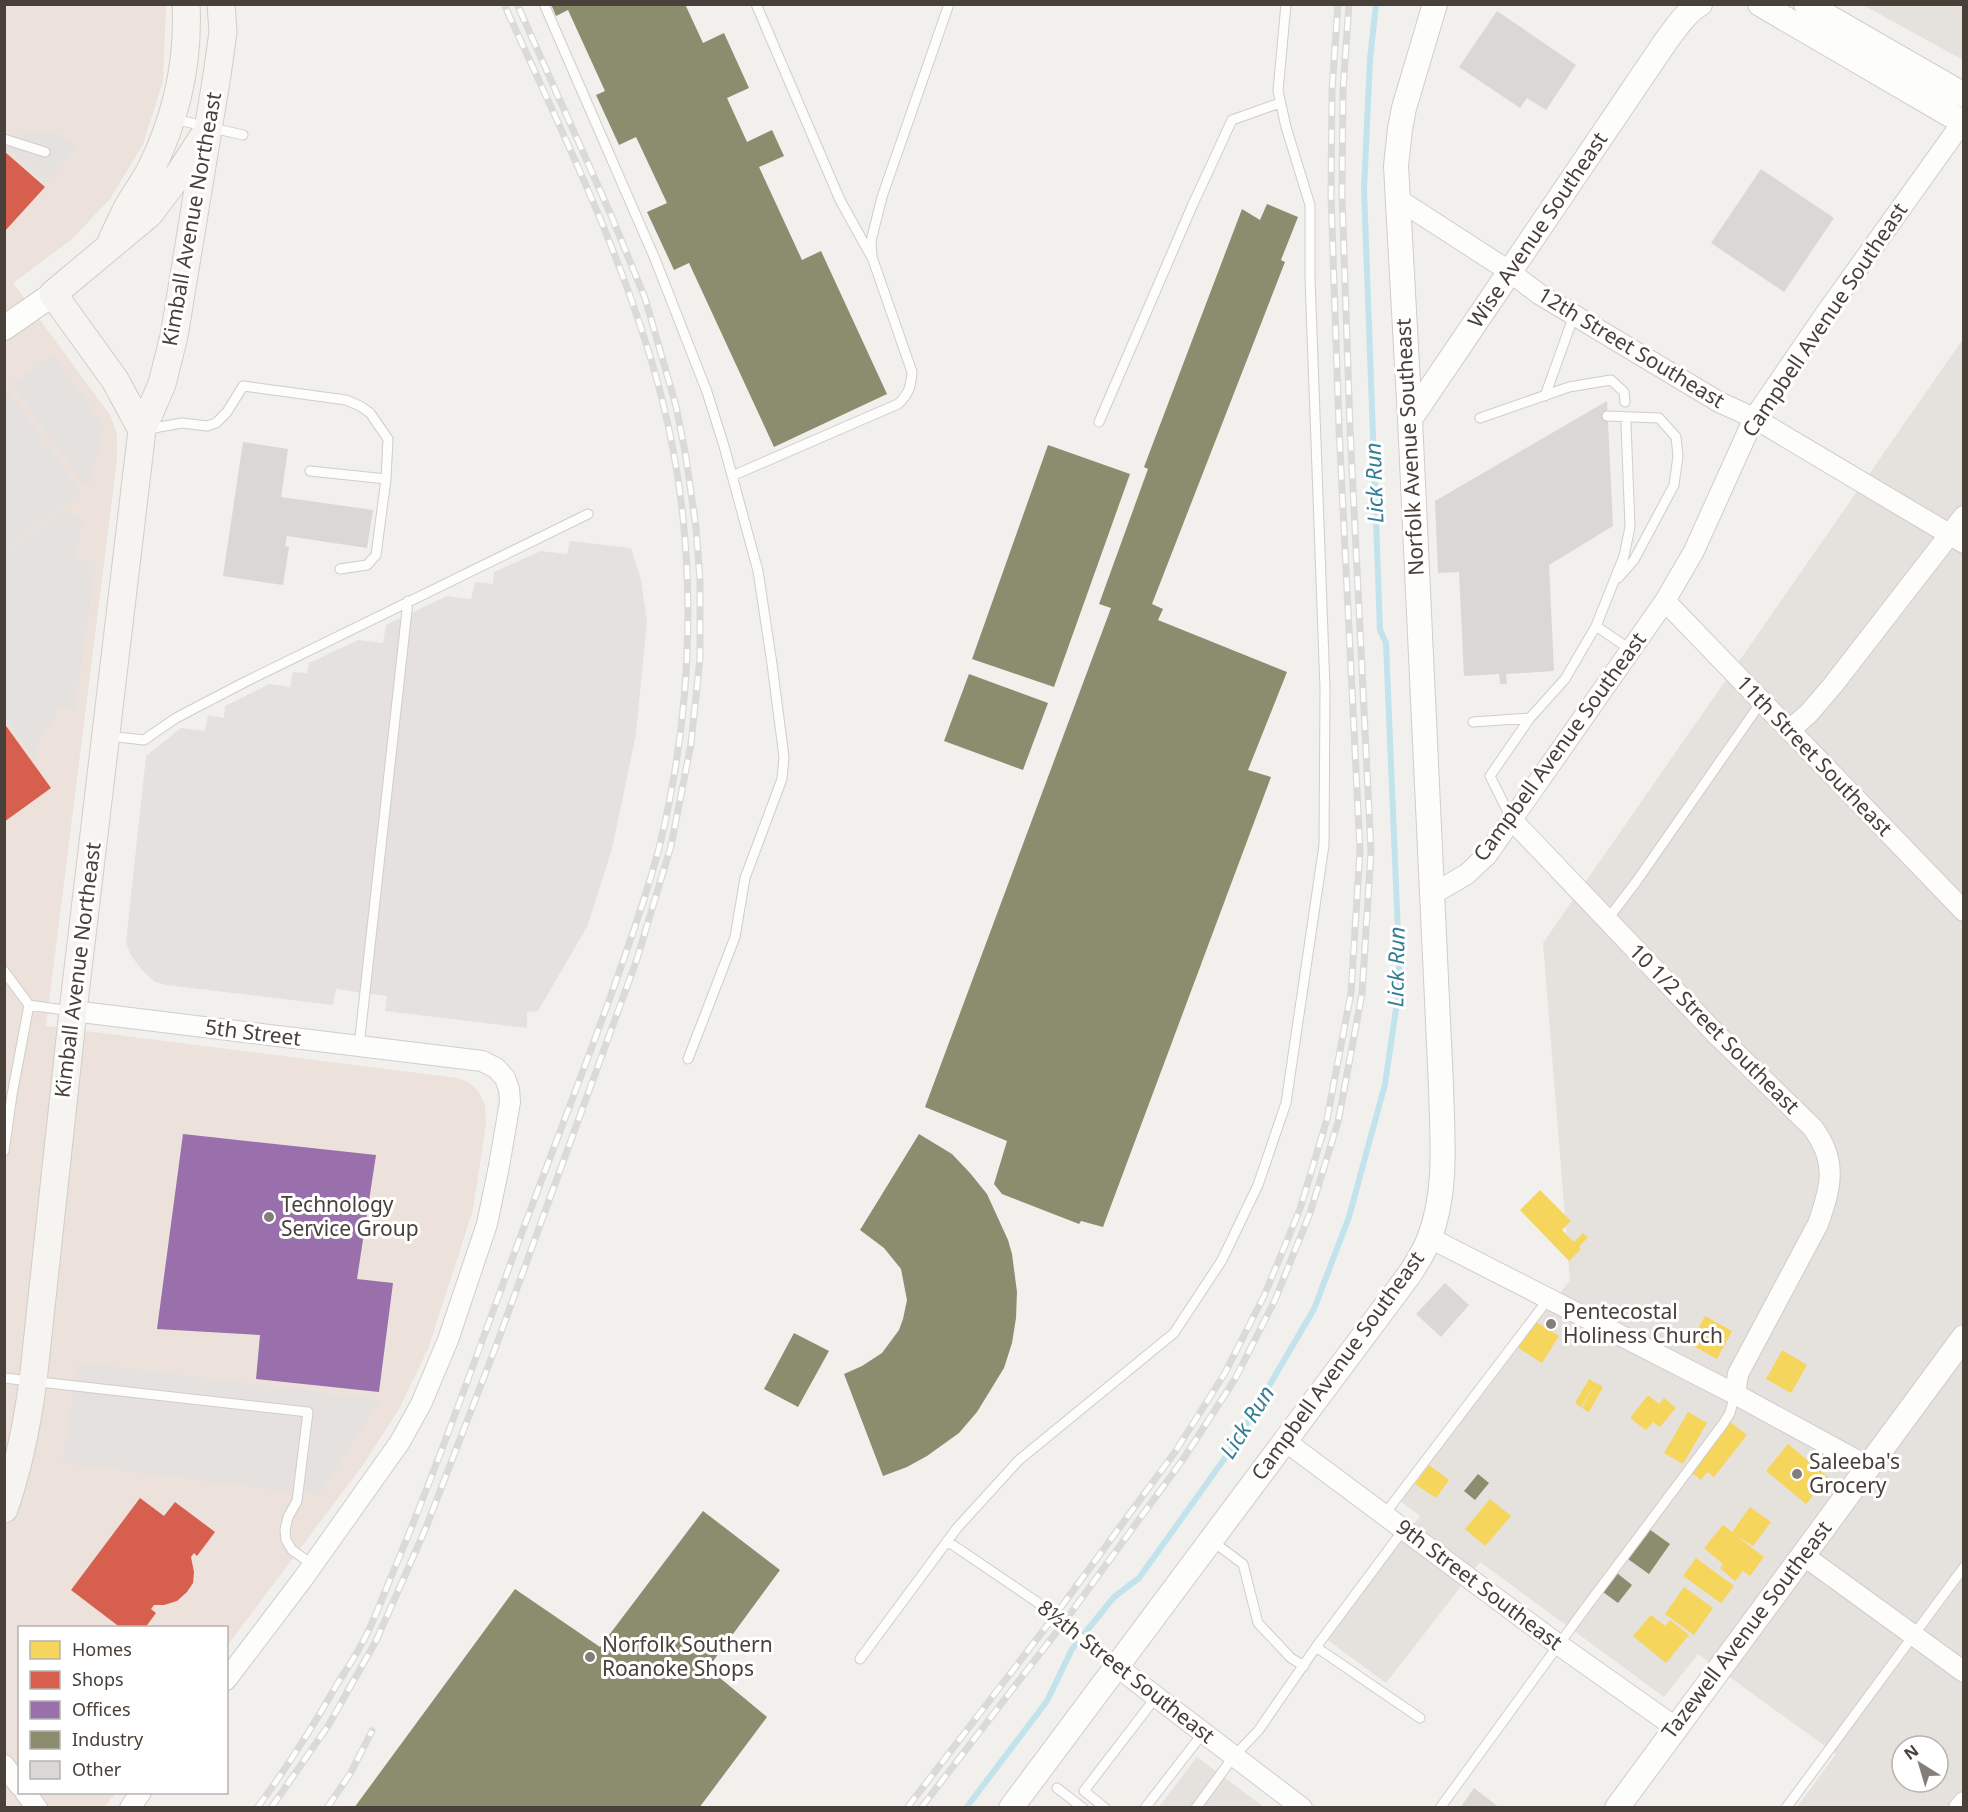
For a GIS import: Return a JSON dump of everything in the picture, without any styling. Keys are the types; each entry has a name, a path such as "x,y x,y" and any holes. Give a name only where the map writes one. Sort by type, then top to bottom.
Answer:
{"main road":[{"name":"Kimball Avenue Northeast","path":"108,247 129,205 149,173 172,118 185,60 186,4"},
{"name":"Kimball Avenue Northeast","path":"4,1509 20,1457 33,1381 73,1011 142,430 162,384 174,336 223,32 221,4"},
{"path":"142,430 115,380 53,294 149,214 177,177 208,127"}],"street":[{"name":"Norfolk Avenue Southeast","path":"1431,895 1410,419 1396,166 1400,129 1435,4"},
{"name":"Wise Avenue Southeast","path":"1666,41 1675,20 1675,4"},
{"name":"Wise Avenue Southeast","path":"1410,419 1666,41 1684,18 1700,4"},
{"path":"1760,4 1963,122"},
{"path":"1806,4 1964,95"},
{"name":"Campbell Avenue Southeast","path":"1011,1808 1409,1275 1430,1238 1442,1182 1441,1086 1431,895 1467,874 1487,855 1665,601 1694,551 1754,418 1963,122"},
{"name":"12th Street Southeast","path":"1396,198 1509,271 1539,294 1719,402 1754,418 1957,539"},
{"path":"4,328 53,294"},
{"path":"1790,730 1809,713 1833,685 1910,583 1957,539 1964,516"},
{"name":"11th Street Southeast","path":"1665,601 1962,907"},
{"name":"10 1/2 Street Southeast","path":"1512,820 1716,1034 1813,1128 1823,1142 1829,1158 1831,1174 1827,1198 1818,1224 1738,1374 1735,1394"},
{"name":"5th Street","path":"73,1011 482,1060 496,1068 505,1078 509,1089 510,1102 487,1224 448,1340 421,1404 394,1451 313,1565 228,1677"},
{"path":"1430,1238 1735,1394 1869,1467"},
{"name":"Tazewell Avenue Southeast","path":"1617,1808 1964,1337"},
{"name":"9th Street Southeast","path":"1285,1441 1559,1645 1675,1727"},
{"path":"1803,1555 1964,1672"},
{"name":"8½th Street Southeast","path":"1116,1666 1302,1808"},
{"path":"4,1765 18,1782"},
{"path":"26,1794 37,1808"},
{"path":"130,1808 140,1794"},
{"path":"1959,1808 1964,1802"}],"lane":[{"path":"544,4 655,259 707,392 758,571 784,757 780,788 745,878 735,937 688,1059"},
{"path":"756,4 840,200 875,264"},
{"path":"732,476 898,404 907,397 912,372 872,257 871,241 882,196 949,4"},
{"path":"860,1659 957,1528 1023,1455 1174,1333 1222,1260 1258,1185 1286,1103 1324,845 1324,688 1310,204 1278,91 1286,4"},
{"path":"1099,422 1193,204 1232,120 1280,103"},
{"path":"172,118 243,135"},
{"path":"4,139 45,152"},
{"path":"1545,396 1574,315"},
{"path":"1480,418 1569,387 1611,380 1624,392 1625,402"},
{"path":"142,430 182,423 207,426 216,423 227,412 243,386 346,400 360,406 369,413 388,439 386,478 376,555 367,565 340,569"},
{"path":"1607,416 1659,418 1676,437 1678,456 1674,485 1634,560 1613,584"},
{"path":"1512,820 1490,776 1530,718 1565,679 1596,626 1624,556 1630,527 1626,424"},
{"path":"309,471 386,478"},
{"path":"106,735 144,740 176,718 408,601 588,514"},
{"path":"359,1046 408,601"},
{"path":"1596,626 1630,650"},
{"path":"1607,920 1762,701"},
{"path":"1473,722 1530,718"},
{"path":"4,971 29,1005 73,1011"},
{"path":"4,1151 8,1098 29,1005"},
{"path":"1384,1515 1549,1298"},
{"path":"4,1378 308,1412 297,1501 288,1517 285,1530 286,1540 292,1550 313,1565"},
{"path":"1440,1808 1723,1424 1730,1413 1735,1394"},
{"path":"1196,1808 1234,1756 1258,1731 1316,1647 1404,1529"},
{"path":"1210,1540 1243,1563 1258,1623 1291,1658 1304,1666"},
{"name":"8½th Street Southeast","path":"947,1541 1065,1621 1070,1630 1116,1666"},
{"path":"1786,1808 1964,1567"},
{"path":"1316,1647 1420,1718"},
{"path":"1105,1808 1084,1791 1156,1697"},
{"path":"1145,1808 1203,1733"},
{"path":"1057,1788 1072,1804 1083,1808"}],"shaded area":[{"path":"5,5 166,5 163,81 143,144 110,199 71,240 13,283 110,415 117,434 117,460 46,1026 458,1078 470,1083 478,1091 485,1105 486,1124 473,1210 428,1349 399,1409 363,1465 228,1645 228,1626 18,1626 18,1794 115,1794 104,1807 5,1808"},
{"path":"1863,5 1963,5 1963,60"},
{"path":"50,132 66,137 77,147 47,183 5,147 5,137"},
{"path":"1963,339 1963,1807 1797,1807 1836,1754 1698,1654 1664,1697 1480,1562 1386,1683 1325,1638 1420,1516 1400,1501 1570,1280 1543,943"},
{"path":"53,354 104,427 90,482 85,486 12,384"},
{"path":"5,386 82,493 4,549"},
{"path":"64,509 82,520 77,559 96,562 75,709 58,706 57,713 40,739 34,758 5,717 5,552"},
{"path":"570,541 631,548 641,579 647,622 636,734 612,849 587,927 538,1011 527,1012 527,1028 385,1011 387,996 336,989 333,1005 166,985 155,982 141,969 130,954 126,942 146,756 181,728 205,731 208,715 224,718 225,706 269,684 290,687 293,672 307,673 309,663 358,640 383,643 386,625 447,596 471,599 475,582 493,584 494,572 541,551 567,554"},
{"path":"79,1362 380,1400 319,1495 62,1463"},
{"path":"1197,1757 1264,1807 1158,1808"}],"building: Homes":[{"path":"1540,1190 1571,1221 1562,1230 1574,1242 1583,1233 1588,1238 1579,1246 1581,1249 1569,1261 1520,1210"},
{"path":"1705,1316 1732,1331 1717,1359 1690,1344"},
{"path":"1534,1321 1559,1336 1542,1363 1517,1347"},
{"path":"1782,1350 1807,1365 1791,1393 1766,1379"},
{"path":"1589,1379 1603,1387 1589,1412 1582,1408 1593,1388 1581,1407 1575,1403"},
{"path":"1648,1395 1659,1404 1664,1398 1676,1408 1660,1427 1653,1422 1646,1430 1630,1418"},
{"path":"1688,1412 1707,1423 1683,1464 1664,1453"},
{"path":"1730,1422 1747,1435 1714,1477 1707,1472 1701,1480 1691,1472"},
{"name":"Saleeba's Grocery","path":"1788,1444 1828,1477 1806,1504 1766,1471"},
{"path":"1429,1465 1449,1480 1436,1498 1415,1484"},
{"path":"1490,1499 1511,1516 1485,1546 1465,1529"},
{"path":"1750,1507 1771,1522 1753,1546 1735,1535 1764,1557 1750,1576 1743,1571 1735,1581 1720,1568 1723,1564 1704,1548 1723,1525 1732,1532"},
{"path":"1696,1558 1734,1586 1721,1603 1683,1576"},
{"path":"1684,1587 1713,1608 1694,1635 1665,1614"},
{"path":"1651,1615 1665,1626 1670,1620 1689,1635 1666,1663 1633,1636"}],"building: Shops":[{"path":"4,151 45,187 4,232"},
{"path":"4,723 51,788 4,822"},
{"path":"140,1498 164,1516 175,1502 215,1532 197,1556 194,1553 191,1557 194,1572 193,1583 187,1592 177,1601 154,1605 151,1609 156,1613 146,1626 118,1626 71,1590"}],"building: Offices":[{"name":"Technology Service Group","path":"183,1134 376,1155 357,1279 393,1283 379,1392 256,1379 260,1335 157,1329"}],"building: Industry":[{"path":"551,4 685,4 703,43 724,33 749,88 727,98 747,142 772,130 784,156 759,167 802,260 821,251 887,394 774,447 689,263 674,270 647,212 667,203 636,137 619,145 596,95 605,91 568,10 556,16"},
{"path":"1267,204 1298,217 1281,260 1285,262 1152,604 1163,609 1158,620 1287,672 1248,770 1271,777 1103,1227 1081,1221 1079,1224 1002,1194 994,1184 1007,1141 925,1107 1111,608 1099,604 1148,469 1144,467 1242,209 1260,220"},
{"path":"1048,445 1130,474 1054,687 972,659"},
{"path":"969,674 1048,703 1023,770 944,741"},
{"path":"919,1134 952,1154 987,1194 1012,1254 1017,1292 1016,1318 1012,1343 1004,1368 977,1412 959,1433 927,1456 883,1476 844,1374 882,1353 899,1330 903,1319 907,1300 901,1269 884,1248 860,1230"},
{"path":"794,1333 829,1351 798,1407 764,1389"},
{"path":"1478,1474 1489,1483 1475,1500 1464,1491"},
{"name":"Norfolk Southern Roanoke Shops","path":"703,1511 780,1570 708,1668 767,1717 699,1808 354,1808 515,1589 600,1647"},
{"path":"1649,1529 1670,1544 1649,1574 1628,1559"},
{"path":"1617,1573 1632,1585 1618,1603 1603,1592"}],"building: Other":[{"path":"1497,11 1576,65 1546,110 1527,98 1520,108 1459,67"},
{"path":"1761,169 1834,218 1784,292 1711,243"},
{"path":"1607,401 1613,526 1549,565 1554,671 1506,674 1507,684 1500,684 1499,674 1464,676 1459,572 1438,573 1435,501"},
{"path":"243,442 288,449 281,497 373,510 367,548 287,536 285,546 289,547 283,585 223,576"},
{"path":"1445,1283 1469,1305 1441,1337 1416,1314"},
{"path":"1474,1788 1500,1808 1460,1808"}],"waterway":[{"name":"Lick Run","path":"966,1808 1047,1701 1072,1649 1114,1597 1139,1578 1235,1444 1314,1309 1349,1217 1385,1084 1400,982 1386,643 1380,630 1364,189 1370,59 1376,4"}],"railway":[{"path":"257,1808 298,1748 363,1643 425,1493 636,922 659,848 680,737 686,681 687,567 674,455 662,399 648,348 612,248 592,198 504,4"},
{"path":"271,1808 328,1726 376,1641 425,1530 496,1346 637,959 671,846 691,744 700,658 700,581 696,528 676,406 645,298 611,215 517,4"},
{"path":"907,1808 1056,1614 1175,1452 1225,1373 1264,1296 1300,1209 1327,1119 1351,993 1360,851 1339,428 1331,195 1332,90 1338,4"},
{"path":"921,1808 1065,1621 1184,1458 1235,1379 1275,1300 1310,1213 1338,1122 1362,994 1371,851 1350,428 1342,195 1343,90 1349,4"},
{"path":"327,1808 350,1774 372,1731"}],"place":[{"name":"Technology Service Group","path":"269,1217"},
{"name":"Pentecostal Holiness Church","path":"1551,1324"},
{"name":"Saleeba's Grocery","path":"1797,1474"},
{"name":"Norfolk Southern Roanoke Shops","path":"590,1657"}]}
